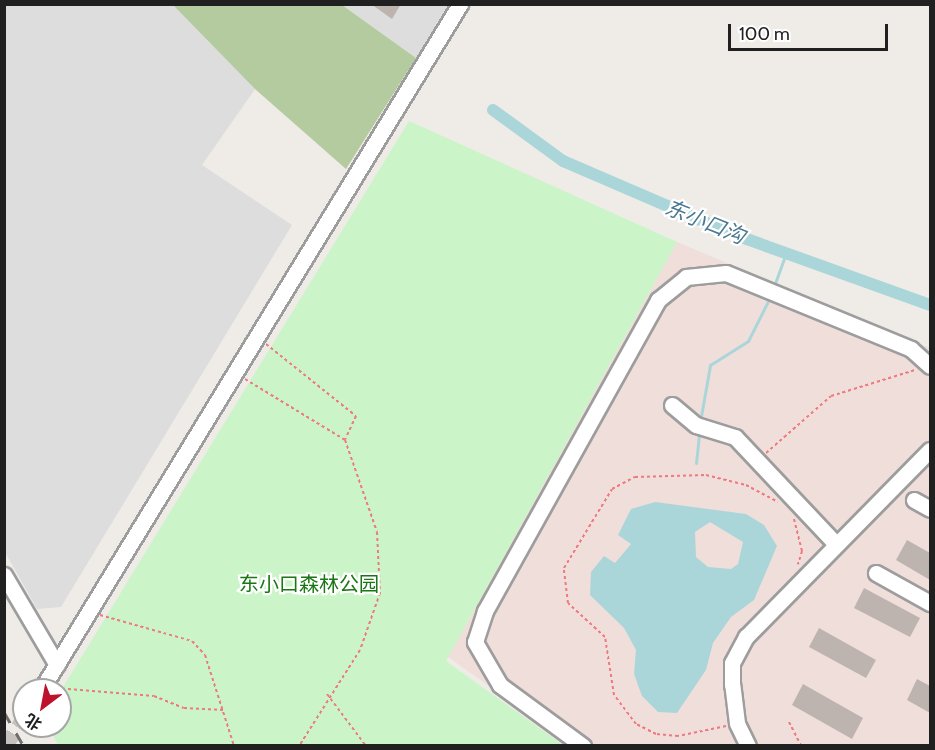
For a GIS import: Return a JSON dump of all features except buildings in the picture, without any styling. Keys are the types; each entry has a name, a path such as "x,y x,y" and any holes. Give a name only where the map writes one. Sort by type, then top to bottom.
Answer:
{"street":[{"path":"49,678 460,4"},
{"path":"583,746 488,672 475,642 478,627 658,300 686,277 704,272 726,273 911,349 930,366"},
{"path":"672,405 700,426 735,437 835,543"},
{"path":"748,746 737,723 732,663 746,637 792,584 930,450"},
{"path":"914,500 930,509"},
{"path":"876,573 930,603"},
{"path":"4,576 57,665"}],"path":[{"path":"257,336 356,416 345,440"},
{"path":"757,461 831,396 930,366"},
{"path":"234,373 345,440 377,532 380,594 360,650 327,694 299,746"},
{"path":"737,723 678,736 656,734 636,724 614,695 605,637 568,603 564,568 612,489 634,477 706,475 746,485 786,508"},
{"path":"792,584 802,551 793,518"},
{"path":"88,613 192,641 205,655 234,746"},
{"path":"72,694 92,689 154,696 184,708 224,710"},
{"path":"327,694 366,746"},
{"path":"789,722 801,746"}],"shaded area":[{"path":"4,5 173,5 255,89 202,165 292,225 61,607 37,609 5,552"},
{"path":"342,5 448,5 416,58"},
{"path":"677,242 930,348 930,745 573,745 448,657"}],"green space":[{"path":"173,5 342,5 416,58 346,169 255,89"},
{"name":"东小口森林公园","path":"409,121 677,242 446,661 563,745 58,745 54,738 72,738 72,678 69,678"}],"water":[{"path":"655,502 746,514 764,525 777,546 754,600 731,617 713,643 706,670 677,713 658,712 642,696 634,674 636,650 624,628 590,595 591,572 604,556 615,563 631,544 618,535 631,509","holes":["710,522 743,542 738,564 731,569 708,567 696,557 695,532"]}],"waterway":[{"name":"东小口沟","path":"493,110 563,161 730,233 930,305"},
{"path":"774,286 786,253"},
{"path":"700,422 710,365 748,341 771,295"},
{"path":"696,463 699,432"}],"tunnel":[{"path":"5,746 12,736"}],"railway":[{"path":"4,712 24,746"}]}
